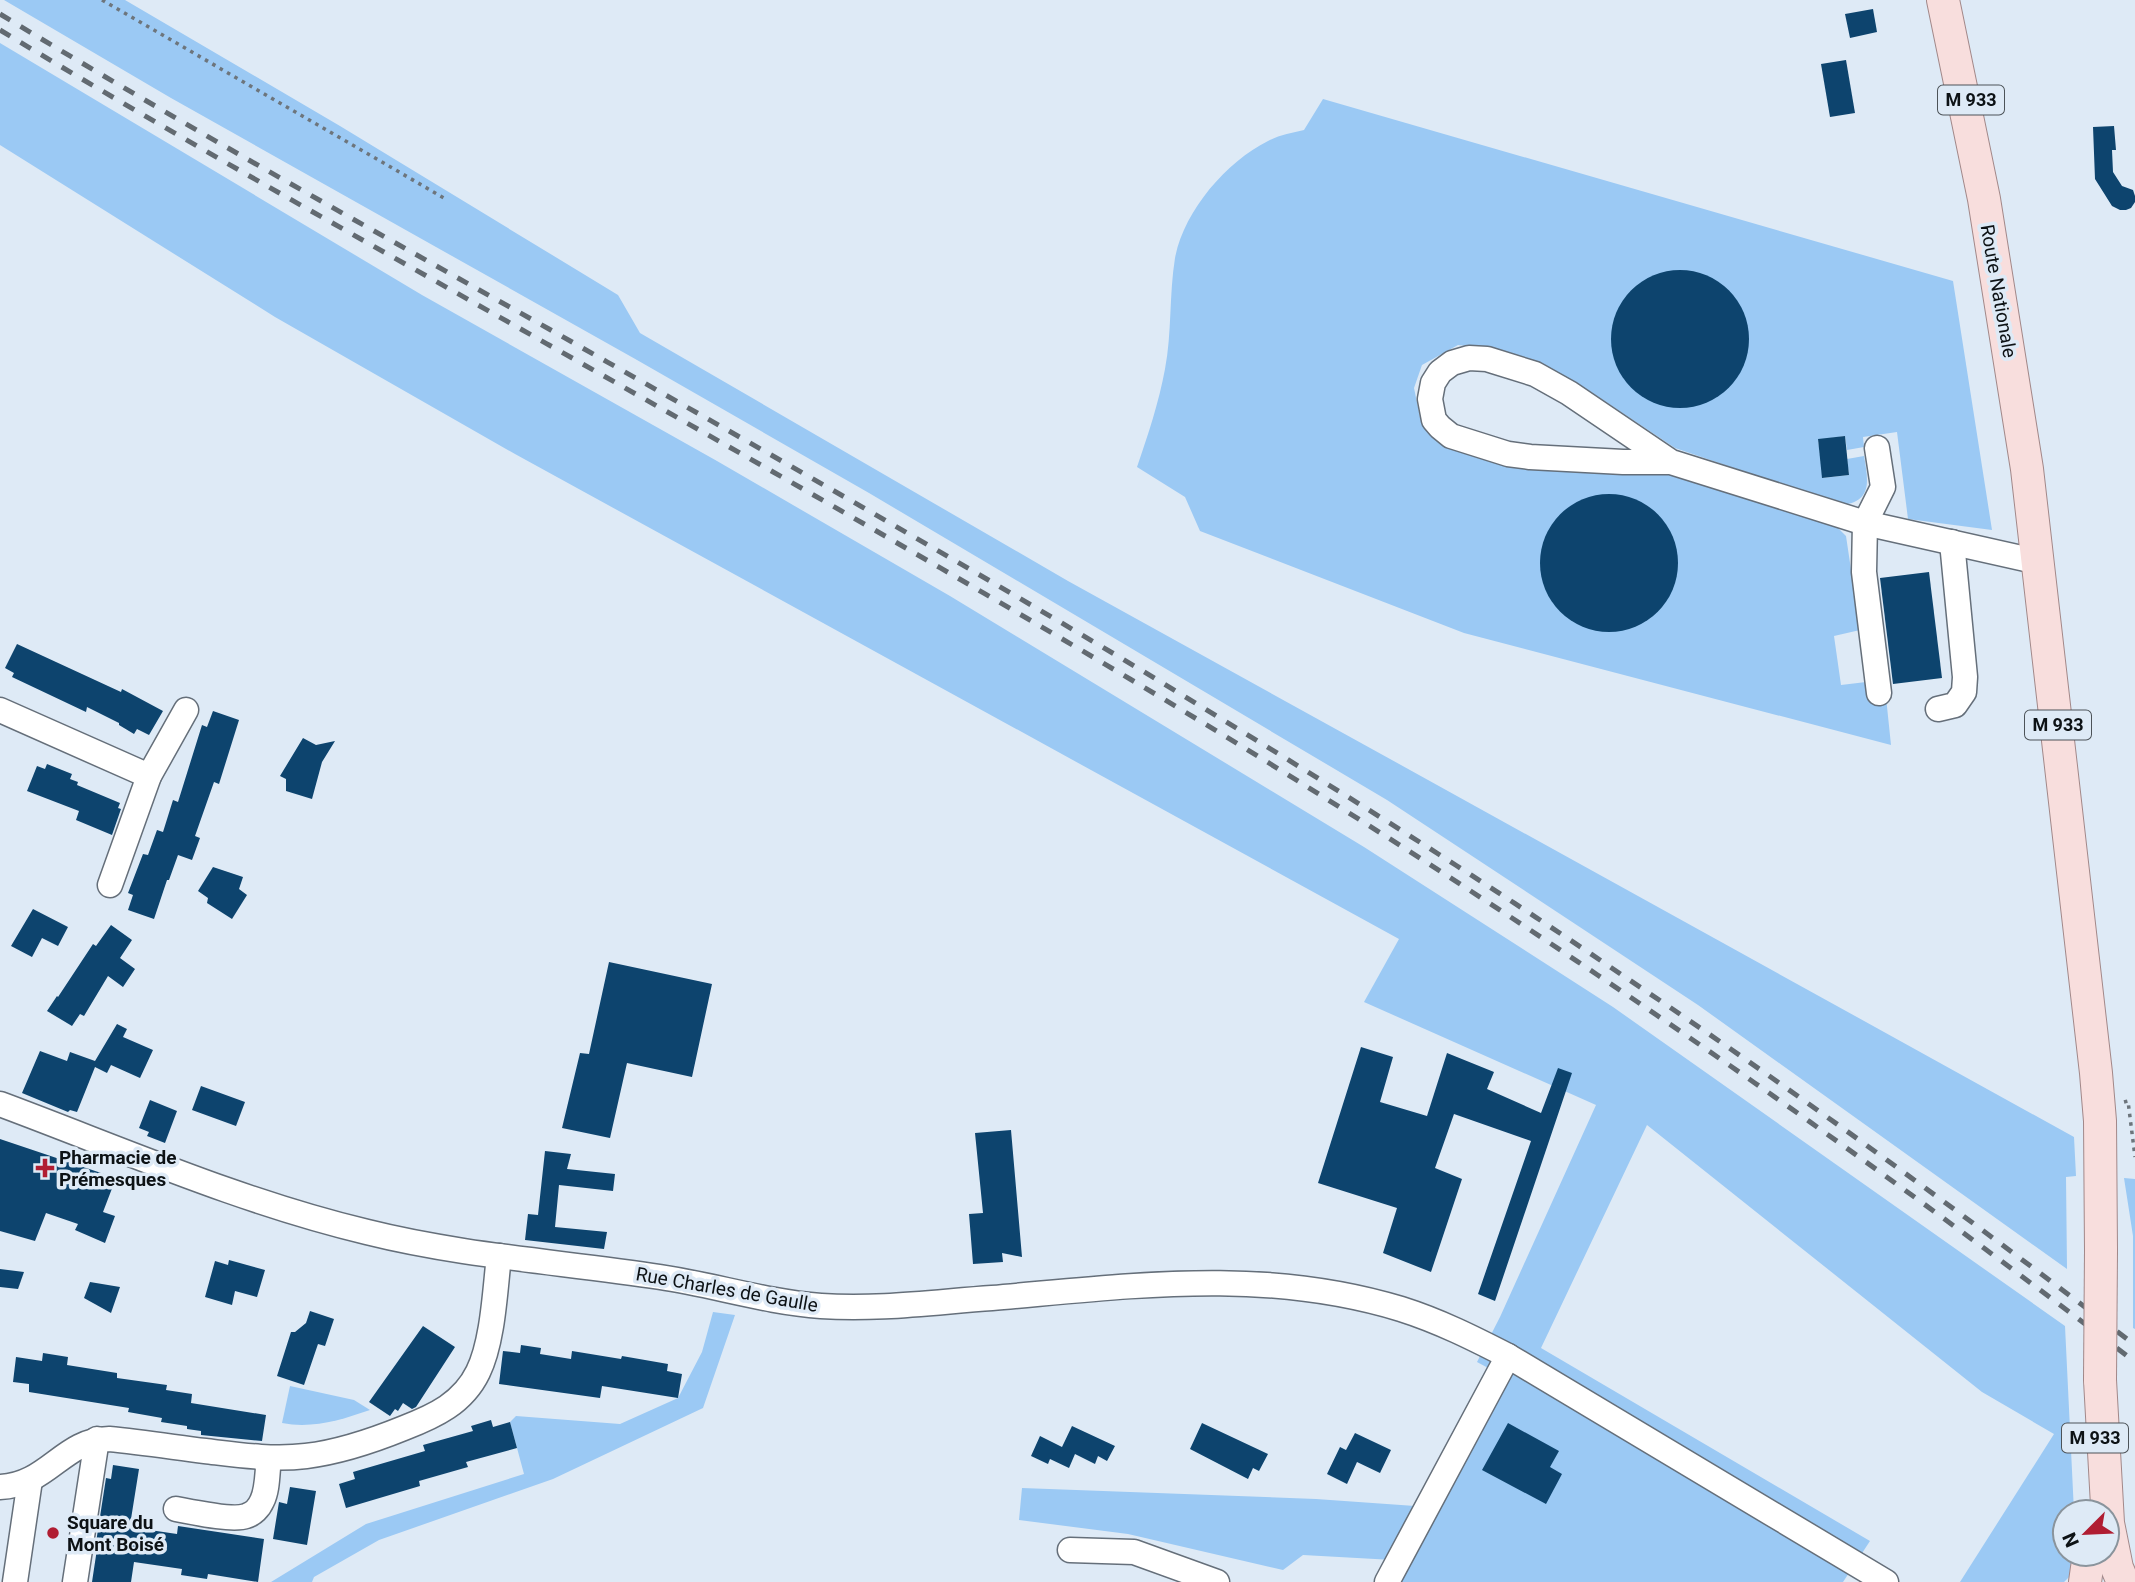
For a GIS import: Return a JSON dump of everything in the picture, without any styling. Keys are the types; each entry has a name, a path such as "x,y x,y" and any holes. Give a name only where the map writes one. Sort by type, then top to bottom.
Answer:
{"main road":[{"name":"Route Nationale","path":"1943,0 1984,199"},
{"name":"Route Nationale","path":"1957,0 2039,562"},
{"name":"M 933","path":"2039,562 2100,1121 2100,1380 2093,1498"},
{"name":"M 933","path":"2100,1380 2108,1522 2117,1568 2123,1582"}],"street":[{"path":"1671,462 1623,463 1530,457 1508,454 1451,436 1434,420 1430,399 1433,383 1440,372 1452,363 1469,358 1487,359 1535,374 1569,393 1671,462 1864,523 2039,562"},
{"path":"1877,449 1882,487 1864,523 1864,572 1879,693"},
{"path":"1938,709 1955,705 1964,692 1965,677 1952,542"},
{"path":"0,709 149,776"},
{"path":"110,885 149,776 186,710"},
{"name":"Rue Charles de Gaulle","path":"0,1104 248,1198 383,1236 499,1256 669,1278 754,1297 828,1306 901,1305 1170,1283 1244,1282 1341,1294 1406,1311 1451,1327 1508,1356 1886,1582"},
{"path":"0,1487 20,1485 47,1470 71,1451 97,1439 109,1438 269,1458 320,1454 351,1447 429,1418 452,1405 471,1384 484,1359 499,1256"},
{"path":"1387,1582 1508,1356"},
{"path":"75,1582 97,1439"},
{"path":"176,1509 236,1518 247,1516 255,1511 265,1493 269,1458"},
{"path":"16,1582 30,1480"},
{"path":"1070,1550 1133,1552 1217,1582"}],"path":[{"path":"102,0 444,198"}],"shaded area":[{"path":"4,0 125,0 340,126 618,295 640,333 1068,581 2074,1137 2076,1176 2066,1177 2067,1269 1698,1005 1387,800 869,493 171,98"},
{"path":"0,43 422,295 950,596 1364,847 1613,1007 2065,1326 2073,1498 2051,1498 2051,1568 2071,1568 2070,1576 2064,1582 1960,1582 2054,1434 1982,1392 1647,1125 1541,1348 1870,1541 1843,1582 1381,1582 1393,1560 1303,1555 1283,1570 1128,1534 1019,1520 1022,1488 1316,1499 1415,1506 1490,1369 1477,1362 1596,1105 1364,1002 1399,939 515,454 275,317 0,145"},
{"path":"1323,99 1953,281 1992,530 1908,519 1897,432 1863,437 1864,447 1847,450 1845,436 1818,440 1823,478 1849,475 1847,459 1864,456 1867,481 1864,494 1852,503 1842,505 1675,448 1588,390 1535,364 1493,349 1458,345 1422,365 1414,388 1420,417 1438,438 1670,473 1835,525 1846,536 1860,630 1834,636 1841,685 1866,682 1886,697 1891,745 1464,633 1200,531 1185,497 1137,467 1163,381 1169,342 1175,258 1187,223 1222,175 1252,150 1272,139 1304,130"},
{"path":"2124,1178 2135,1179 2135,1329 2133,1236"},
{"path":"713,1312 735,1315 703,1408 553,1479 379,1540 314,1577 312,1582 271,1582 366,1524 524,1474 510,1422 516,1416 620,1424 678,1398 702,1352"},
{"path":"290,1386 354,1400 370,1410 315,1424 282,1423"}],"building":[{"path":"1873,9 1877,32 1850,38 1845,14"},
{"path":"1846,60 1855,113 1830,117 1821,64"},
{"path":"2114,126 2116,150 2112,150 2113,172 2122,186 2133,190 2135,196 2135,202 2126,210 2112,206 2095,179 2093,127"},
{"path":"1680,270 1707,275 1729,290 1744,312 1749,339 1744,366 1729,388 1707,403 1680,408 1653,403 1631,388 1616,366 1611,339 1616,312 1631,290 1653,275"},
{"path":"1845,436 1849,475 1822,478 1818,439"},
{"path":"1609,494 1636,499 1658,514 1673,536 1678,563 1673,590 1658,612 1636,627 1609,632 1582,627 1560,612 1545,590 1540,563 1545,536 1560,514 1582,499"},
{"path":"1929,572 1942,678 1893,684 1880,578"},
{"path":"17,644 121,692 122,689 163,711 149,735 137,729 134,734 87,707 86,712 12,677 14,673 5,668"},
{"path":"213,711 239,720 219,784 214,782 195,836 200,838 192,860 178,855 154,919 128,910 133,895 128,893 143,854 148,855 157,830 163,832 173,800 178,802 202,725 207,727"},
{"path":"303,738 316,745 335,741 322,762 312,799 286,791 286,779 280,776"},
{"path":"47,764 72,774 70,779 78,782 77,785 120,803 118,808 121,809 112,835 76,820 79,811 27,791 37,766 45,769"},
{"path":"213,867 243,877 239,889 247,895 232,919 207,903 208,898 198,891"},
{"path":"33,909 68,927 58,946 42,938 32,957 11,946"},
{"path":"111,925 132,940 120,958 135,969 123,987 108,976 84,1016 80,1014 72,1026 47,1011 93,944 96,946"},
{"path":"609,962 712,984 692,1077 627,1063 610,1138 562,1128 580,1053 589,1054"},
{"path":"117,1024 127,1029 123,1037 153,1050 140,1078 111,1065 107,1073 95,1067 77,1112 68,1112 22,1093 40,1051 67,1061 70,1052 95,1061"},
{"path":"1361,1047 1393,1057 1380,1102 1427,1116 1447,1053 1494,1072 1487,1089 1541,1113 1558,1068 1572,1073 1495,1301 1478,1294 1531,1141 1454,1114 1435,1168 1462,1179 1431,1272 1383,1253 1397,1208 1318,1183"},
{"path":"201,1086 245,1102 236,1126 192,1110"},
{"path":"150,1100 177,1111 165,1143 147,1136 149,1132 139,1128"},
{"path":"1011,1130 1022,1257 1002,1253 1003,1262 973,1264 969,1214 983,1213 975,1133"},
{"path":"0,1139 116,1178 103,1212 115,1216 105,1243 75,1230 78,1224 46,1213 35,1241 0,1231"},
{"path":"545,1151 571,1154 567,1169 615,1174 613,1191 559,1185 555,1227 607,1232 604,1249 525,1240 528,1214 538,1215"},
{"path":"229,1260 265,1270 257,1297 235,1291 232,1305 205,1297 215,1261 228,1265"},
{"path":"0,1269 24,1272 18,1289 0,1287"},
{"path":"90,1282 120,1287 111,1313 84,1298"},
{"path":"310,1311 334,1319 325,1346 318,1344 304,1385 277,1376 291,1332 306,1323"},
{"path":"423,1326 455,1347 416,1407 412,1409 403,1403 398,1411 395,1409 390,1416 369,1402"},
{"path":"521,1345 541,1348 540,1354 571,1359 572,1351 668,1364 667,1371 682,1374 678,1398 602,1386 600,1398 499,1384 503,1351 520,1353"},
{"path":"43,1353 68,1357 67,1365 117,1373 117,1378 167,1385 166,1390 192,1394 191,1403 266,1415 262,1441 201,1435 201,1431 187,1429 187,1426 161,1422 162,1418 128,1412 129,1408 29,1392 29,1384 13,1382 16,1357 42,1361"},
{"path":"491,1420 493,1427 510,1422 517,1448 466,1462 468,1467 419,1481 420,1486 346,1508 339,1484 355,1479 353,1472 425,1451 423,1445 473,1431 471,1426"},
{"path":"1202,1423 1268,1454 1259,1471 1253,1468 1248,1479 1190,1449"},
{"path":"1508,1423 1559,1451 1550,1467 1562,1474 1546,1504 1482,1470"},
{"path":"1072,1426 1115,1446 1107,1461 1098,1456 1095,1464 1075,1454 1069,1468 1050,1459 1048,1464 1031,1456 1040,1436 1062,1447"},
{"path":"1355,1433 1391,1450 1380,1473 1357,1462 1347,1484 1327,1474 1340,1447 1346,1450"},
{"path":"113,1465 139,1469 131,1519 137,1520 136,1528 177,1534 178,1526 264,1539 258,1582 208,1574 207,1579 181,1575 182,1569 134,1562 131,1582 92,1582 106,1478 111,1479"},
{"path":"290,1487 316,1491 307,1545 273,1539 279,1502 287,1504"}],"railway":[{"path":"0,14 273,174 920,540 1323,781 1444,857 1752,1064 2135,1345"},
{"path":"0,30 204,150 913,552 1130,679 1389,838 1768,1092 2014,1270 2135,1362"}],"place":[{"name":"Pharmacie de Prémesques","path":"45,1168"},
{"name":"Square du Mont Boisé","path":"53,1533"}]}
